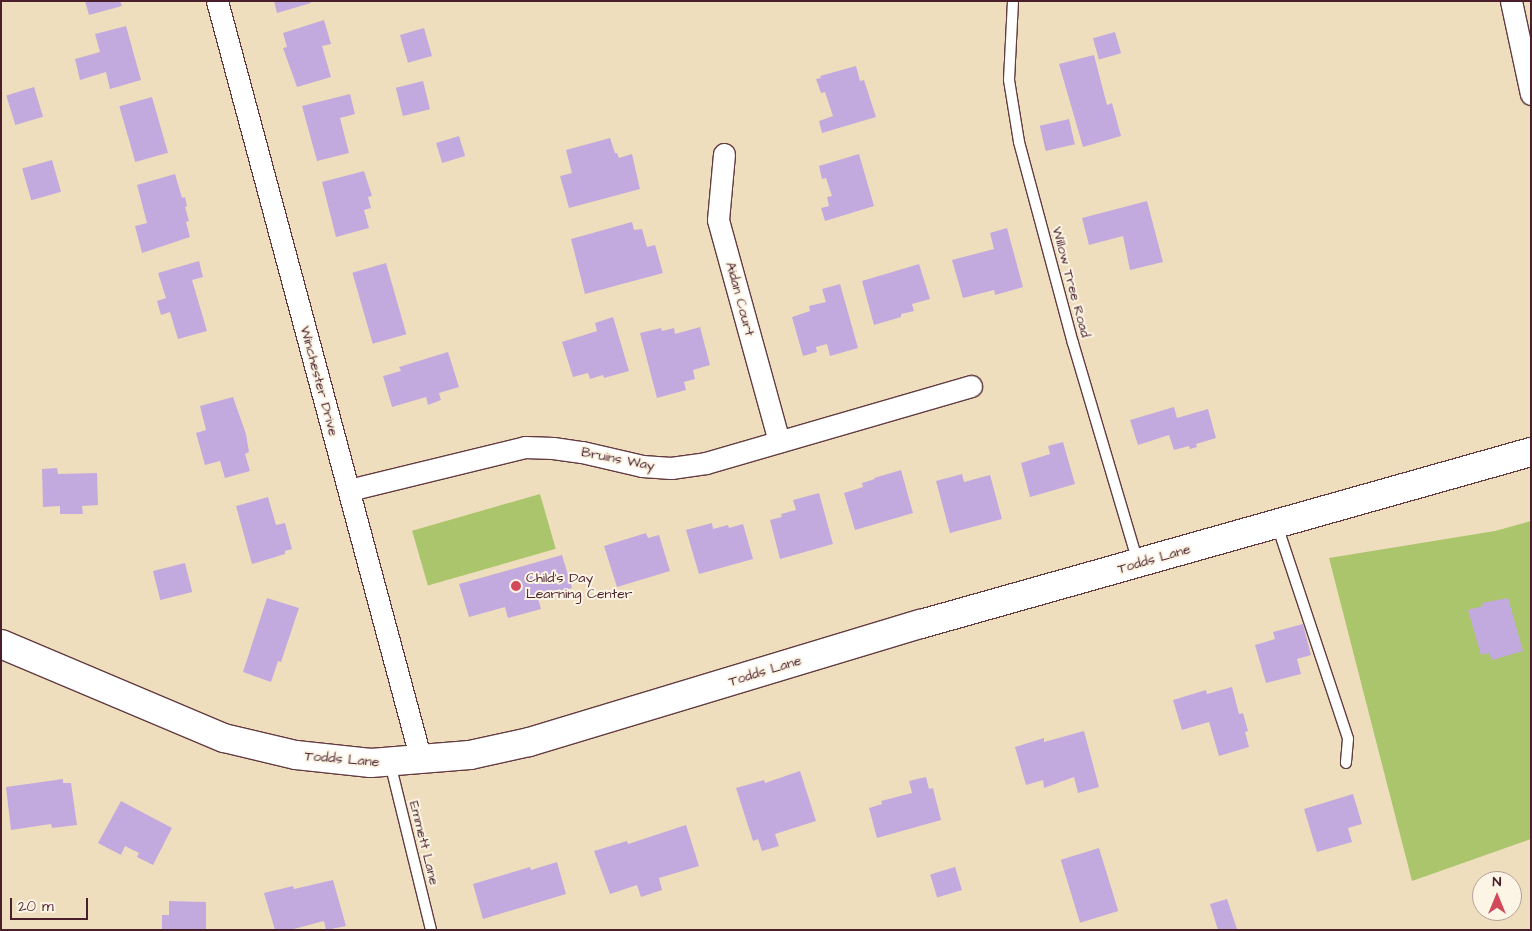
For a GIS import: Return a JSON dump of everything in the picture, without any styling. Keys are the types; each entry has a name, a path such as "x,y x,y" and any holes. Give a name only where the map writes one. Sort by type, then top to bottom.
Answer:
{"main road":[{"name":"Todds Lane","path":"1,644 224,738 296,755 371,763 470,755 529,742 921,624 1531,452"}],"street":[{"name":"Winchester Drive","path":"217,1 421,760"},
{"path":"1511,1 1531,94"},
{"name":"Aidan Court","path":"724,154 718,220 779,442"},
{"name":"Bruins Way","path":"348,490 525,447 553,448 642,466 671,468 706,463 971,386"}],"lane":[{"name":"Willow Tree Road","path":"1013,1 1009,80 1019,142 1073,343 1138,564"},
{"path":"1276,524 1348,739 1346,763"},
{"name":"Emmett Lane","path":"390,762 431,930"}],"green space":[{"path":"540,494 556,549 428,585 412,531"},
{"path":"1531,521 1531,839 1412,881 1329,558 1495,531"}],"building":[{"path":"85,1 120,1 122,6 89,15"},
{"path":"274,1 310,1 311,3 277,13"},
{"path":"324,20 331,44 322,46 331,77 297,87 283,48 287,47 283,33"},
{"path":"126,26 141,80 110,89 106,72 80,80 75,59 100,52 95,34"},
{"path":"424,28 432,56 408,63 400,35"},
{"path":"1115,32 1121,53 1099,59 1093,38"},
{"path":"1094,55 1107,105 1112,103 1121,136 1083,147 1059,64"},
{"path":"856,66 860,81 864,80 876,117 822,133 819,121 833,116 825,92 821,93 816,79 821,78 820,76"},
{"path":"423,81 430,109 403,116 396,88"},
{"path":"34,87 43,117 15,125 6,95"},
{"path":"350,94 355,114 340,118 349,153 317,161 302,106"},
{"path":"152,97 168,153 135,162 119,106"},
{"path":"1069,119 1075,144 1046,151 1040,126"},
{"path":"459,136 465,156 442,163 436,143"},
{"path":"610,138 615,153 617,153 619,158 632,154 640,189 569,208 560,176 572,173 566,150"},
{"path":"859,154 874,206 825,221 821,208 829,206 827,197 832,196 826,178 822,179 819,166"},
{"path":"52,160 61,192 31,200 22,169"},
{"path":"364,171 372,196 368,197 371,208 364,210 369,228 336,237 322,182"},
{"path":"175,174 182,198 185,197 187,206 185,207 189,221 186,222 190,237 142,253 135,226 147,223 137,185"},
{"path":"1147,201 1163,262 1130,270 1123,236 1089,245 1082,218"},
{"path":"632,222 634,230 642,229 647,247 655,245 663,273 585,294 571,239"},
{"path":"1007,228 1023,287 995,295 994,290 963,298 952,260 994,249 990,233"},
{"path":"199,261 203,277 192,280 207,331 178,339 170,312 161,315 157,301 166,298 158,273"},
{"path":"386,263 406,334 373,344 352,273"},
{"path":"919,264 930,299 912,304 914,311 874,325 862,281"},
{"path":"840,284 858,348 830,356 827,344 816,347 817,352 803,356 792,317 810,311 809,306 826,302 822,289"},
{"path":"613,317 629,371 604,378 603,375 590,379 588,373 573,377 562,342 597,331 595,323"},
{"path":"700,327 710,365 693,370 695,379 684,382 686,390 657,398 640,333 661,328 662,331 674,328 675,334"},
{"path":"448,352 459,387 439,393 441,400 428,405 426,397 392,407 383,376 401,371 399,367"},
{"path":"233,397 246,434 249,452 245,454 250,471 225,478 220,461 205,465 196,433 206,430 200,406"},
{"path":"1174,407 1177,418 1208,409 1216,438 1196,444 1197,447 1190,449 1189,446 1174,450 1169,435 1138,445 1130,420"},
{"path":"1063,442 1075,484 1030,497 1021,463 1050,454 1048,446"},
{"path":"57,468 58,474 97,473 98,505 82,506 83,514 60,514 60,506 43,507 42,469"},
{"path":"901,470 913,513 855,530 844,493 863,487 862,483 874,478"},
{"path":"962,474 964,482 990,475 1002,519 950,533 936,481"},
{"path":"819,493 833,544 780,559 770,520 782,517 781,514 796,510 793,500"},
{"path":"268,497 276,525 285,523 292,549 285,551 285,554 252,564 236,506"},
{"path":"712,523 713,529 728,525 729,528 743,524 753,559 699,574 686,530"},
{"path":"646,533 648,538 659,535 670,571 617,587 604,546"},
{"name":"Child's Day Learning Center","path":"562,555 572,588 538,598 541,609 508,618 505,607 469,617 459,584"},
{"path":"185,563 192,592 160,600 153,571"},
{"path":"267,598 299,608 281,662 278,661 271,682 243,672"},
{"path":"1508,598 1523,651 1492,660 1489,653 1481,655 1468,610 1483,606 1482,603"},
{"path":"1303,624 1311,655 1297,659 1301,674 1266,683 1255,645 1275,639 1273,632"},
{"path":"1232,687 1239,714 1243,713 1248,731 1245,732 1249,747 1219,756 1209,722 1182,730 1173,700 1206,690 1207,694"},
{"path":"1084,731 1099,787 1078,793 1074,777 1044,788 1043,780 1026,785 1015,747 1044,738 1044,742"},
{"path":"800,771 816,821 775,834 779,846 762,851 758,839 753,841 736,788 764,780 765,783"},
{"path":"926,777 929,789 933,788 941,820 877,838 869,808 882,804 881,801 912,793 909,781"},
{"path":"63,779 63,783 71,783 77,825 52,828 51,824 11,830 6,787"},
{"path":"1353,794 1362,824 1348,828 1352,842 1317,852 1304,809"},
{"path":"121,801 172,828 153,865 137,857 139,853 125,846 121,855 98,843"},
{"path":"686,825 699,866 659,878 662,890 641,897 637,885 610,894 594,851 627,841 628,844"},
{"path":"1099,848 1118,911 1080,923 1061,860"},
{"path":"557,862 566,894 483,919 473,884 530,867 531,870"},
{"path":"955,867 962,890 937,898 930,875"},
{"path":"333,880 346,926 326,930 324,921 290,930 275,930 264,893 293,886 294,889"},
{"path":"1227,899 1237,929 1218,930 1210,904"},
{"path":"169,901 206,902 206,930 162,930 162,915 169,915"}],"place":[{"name":"Child's Day Learning Center","path":"516,586"}]}
